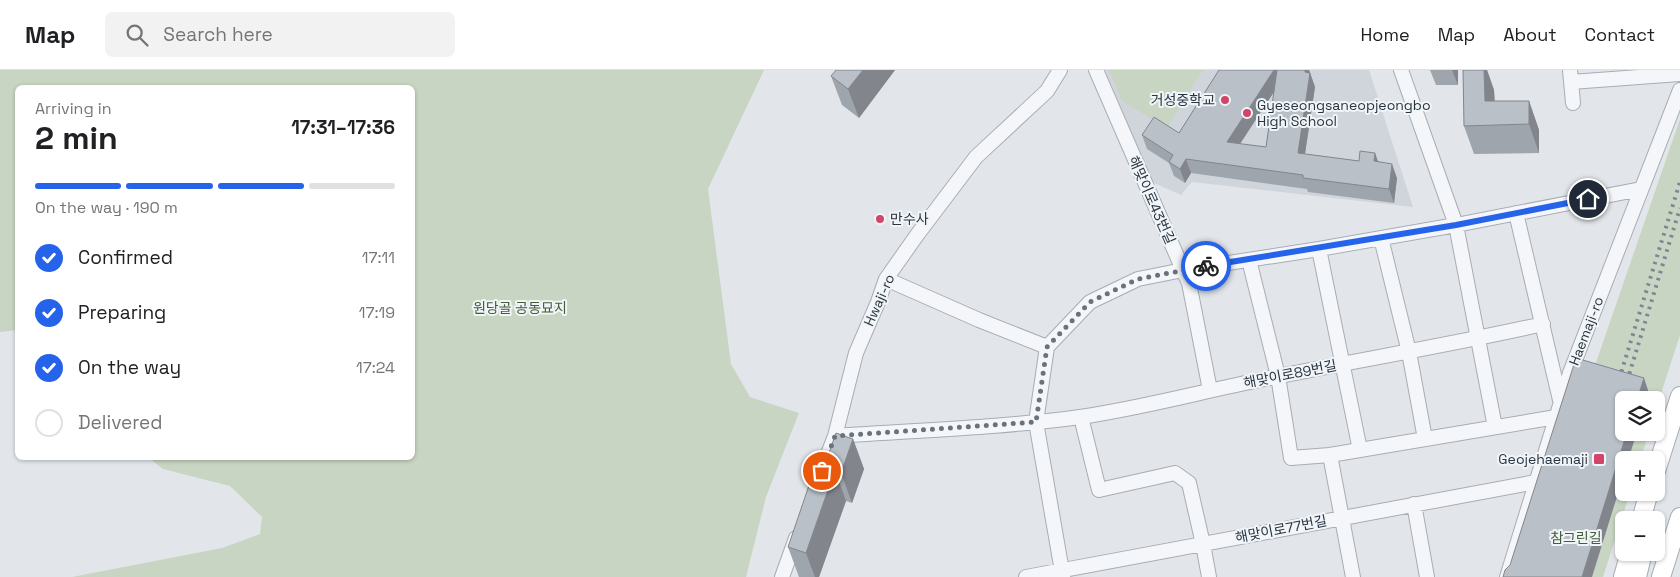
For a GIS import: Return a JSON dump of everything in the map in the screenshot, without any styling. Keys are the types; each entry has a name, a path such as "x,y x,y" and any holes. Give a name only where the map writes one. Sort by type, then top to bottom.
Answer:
{"main road":[{"path":"1662,451 1680,396"},
{"path":"1661,577 1680,517"},
{"path":"1623,577 1627,561"},
{"path":"1637,577 1641,561"}],"street":[{"name":"Hwaji-ro","path":"812,498 835,436 856,353 886,280 917,235 976,157 1048,91 1060,70"},
{"name":"해맞이로43번길","path":"1096,70 1189,283 1210,390"},
{"path":"1401,70 1456,225 1495,427"},
{"path":"1573,103 1570,76 1680,74"},
{"name":"Haemaji-ro","path":"1507,577 1570,373 1680,90"},
{"path":"1063,574 1036,422 1047,347 1090,302 1138,279 1456,225 1641,189"},
{"path":"1516,213 1544,324 1560,402"},
{"path":"1381,238 1409,352 1426,439"},
{"path":"1319,249 1360,450"},
{"path":"1249,260 1278,376 1291,458 1330,455 1556,417"},
{"path":"886,280 1047,347"},
{"name":"해맞이로89번길","path":"835,436 1036,422 1081,417 1156,404 1210,390 1478,339 1544,324"},
{"path":"1081,417 1099,490 1176,473 1189,484 1203,544 1208,577"},
{"path":"1330,455 1353,577"},
{"name":"해맞이로77번길","path":"1026,577 1063,574 1203,544 1536,482"},
{"path":"1414,504 1427,577"},
{"path":"782,577 802,524"}],"shaded area":[{"path":"1105,70 1369,70 1413,207 1192,182 1181,195 1152,182"}],"green space":[{"name":"원당골 공동묘지","path":"0,70 764,70 708,189 731,364 750,397 799,413 766,497 746,577 72,577 222,548 260,534 262,517 230,486 163,469 152,460 415,460 415,85 15,85 15,330 0,332"},
{"path":"1109,70 1203,70 1167,128 1122,101"},
{"name":"참그린길","path":"1680,119 1680,335 1662,391 1615,391 1615,441 1646,441 1643,451 1615,451 1615,501 1627,501 1624,511 1615,511 1615,540 1603,577 1522,577"}],"building":[{"path":"836,70 863,70 848,89 831,76"},
{"path":"1219,70 1274,70 1227,142 1266,147 1277,70 1305,70 1305,72 1310,73 1298,153 1359,161 1360,151 1375,153 1374,161 1392,164 1389,189 1303,178 1303,175 1186,159 1180,169 1169,162 1173,155 1142,135 1154,117 1179,133"},
{"path":"1463,70 1484,70 1485,101 1529,101 1529,124 1464,126"},
{"path":"1576,358 1644,378 1640,391 1615,391 1615,441 1624,441 1621,451 1615,451 1615,471 1582,577 1503,577 1505,570 1510,565"},
{"path":"836,433 853,439 841,473 835,470 806,553 788,547 816,465 824,467"}],"railway":[{"path":"1617,386 1680,182"},
{"path":"1625,388 1680,208"}],"way so far":[{"path":"822,471 835,436 1036,422 1047,347 1090,302 1138,279 1206,266"}],"place":[{"name":"거성중학교","path":"1225,100"},
{"name":"Gyeseongsaneopjeongbo High School","path":"1247,113"},
{"name":"만수사","path":"880,219"},
{"name":"Geojehaemaji","path":"1599,459"}],"route":[{"path":"1206,266 1319,249 1456,225 1588,199"}]}
